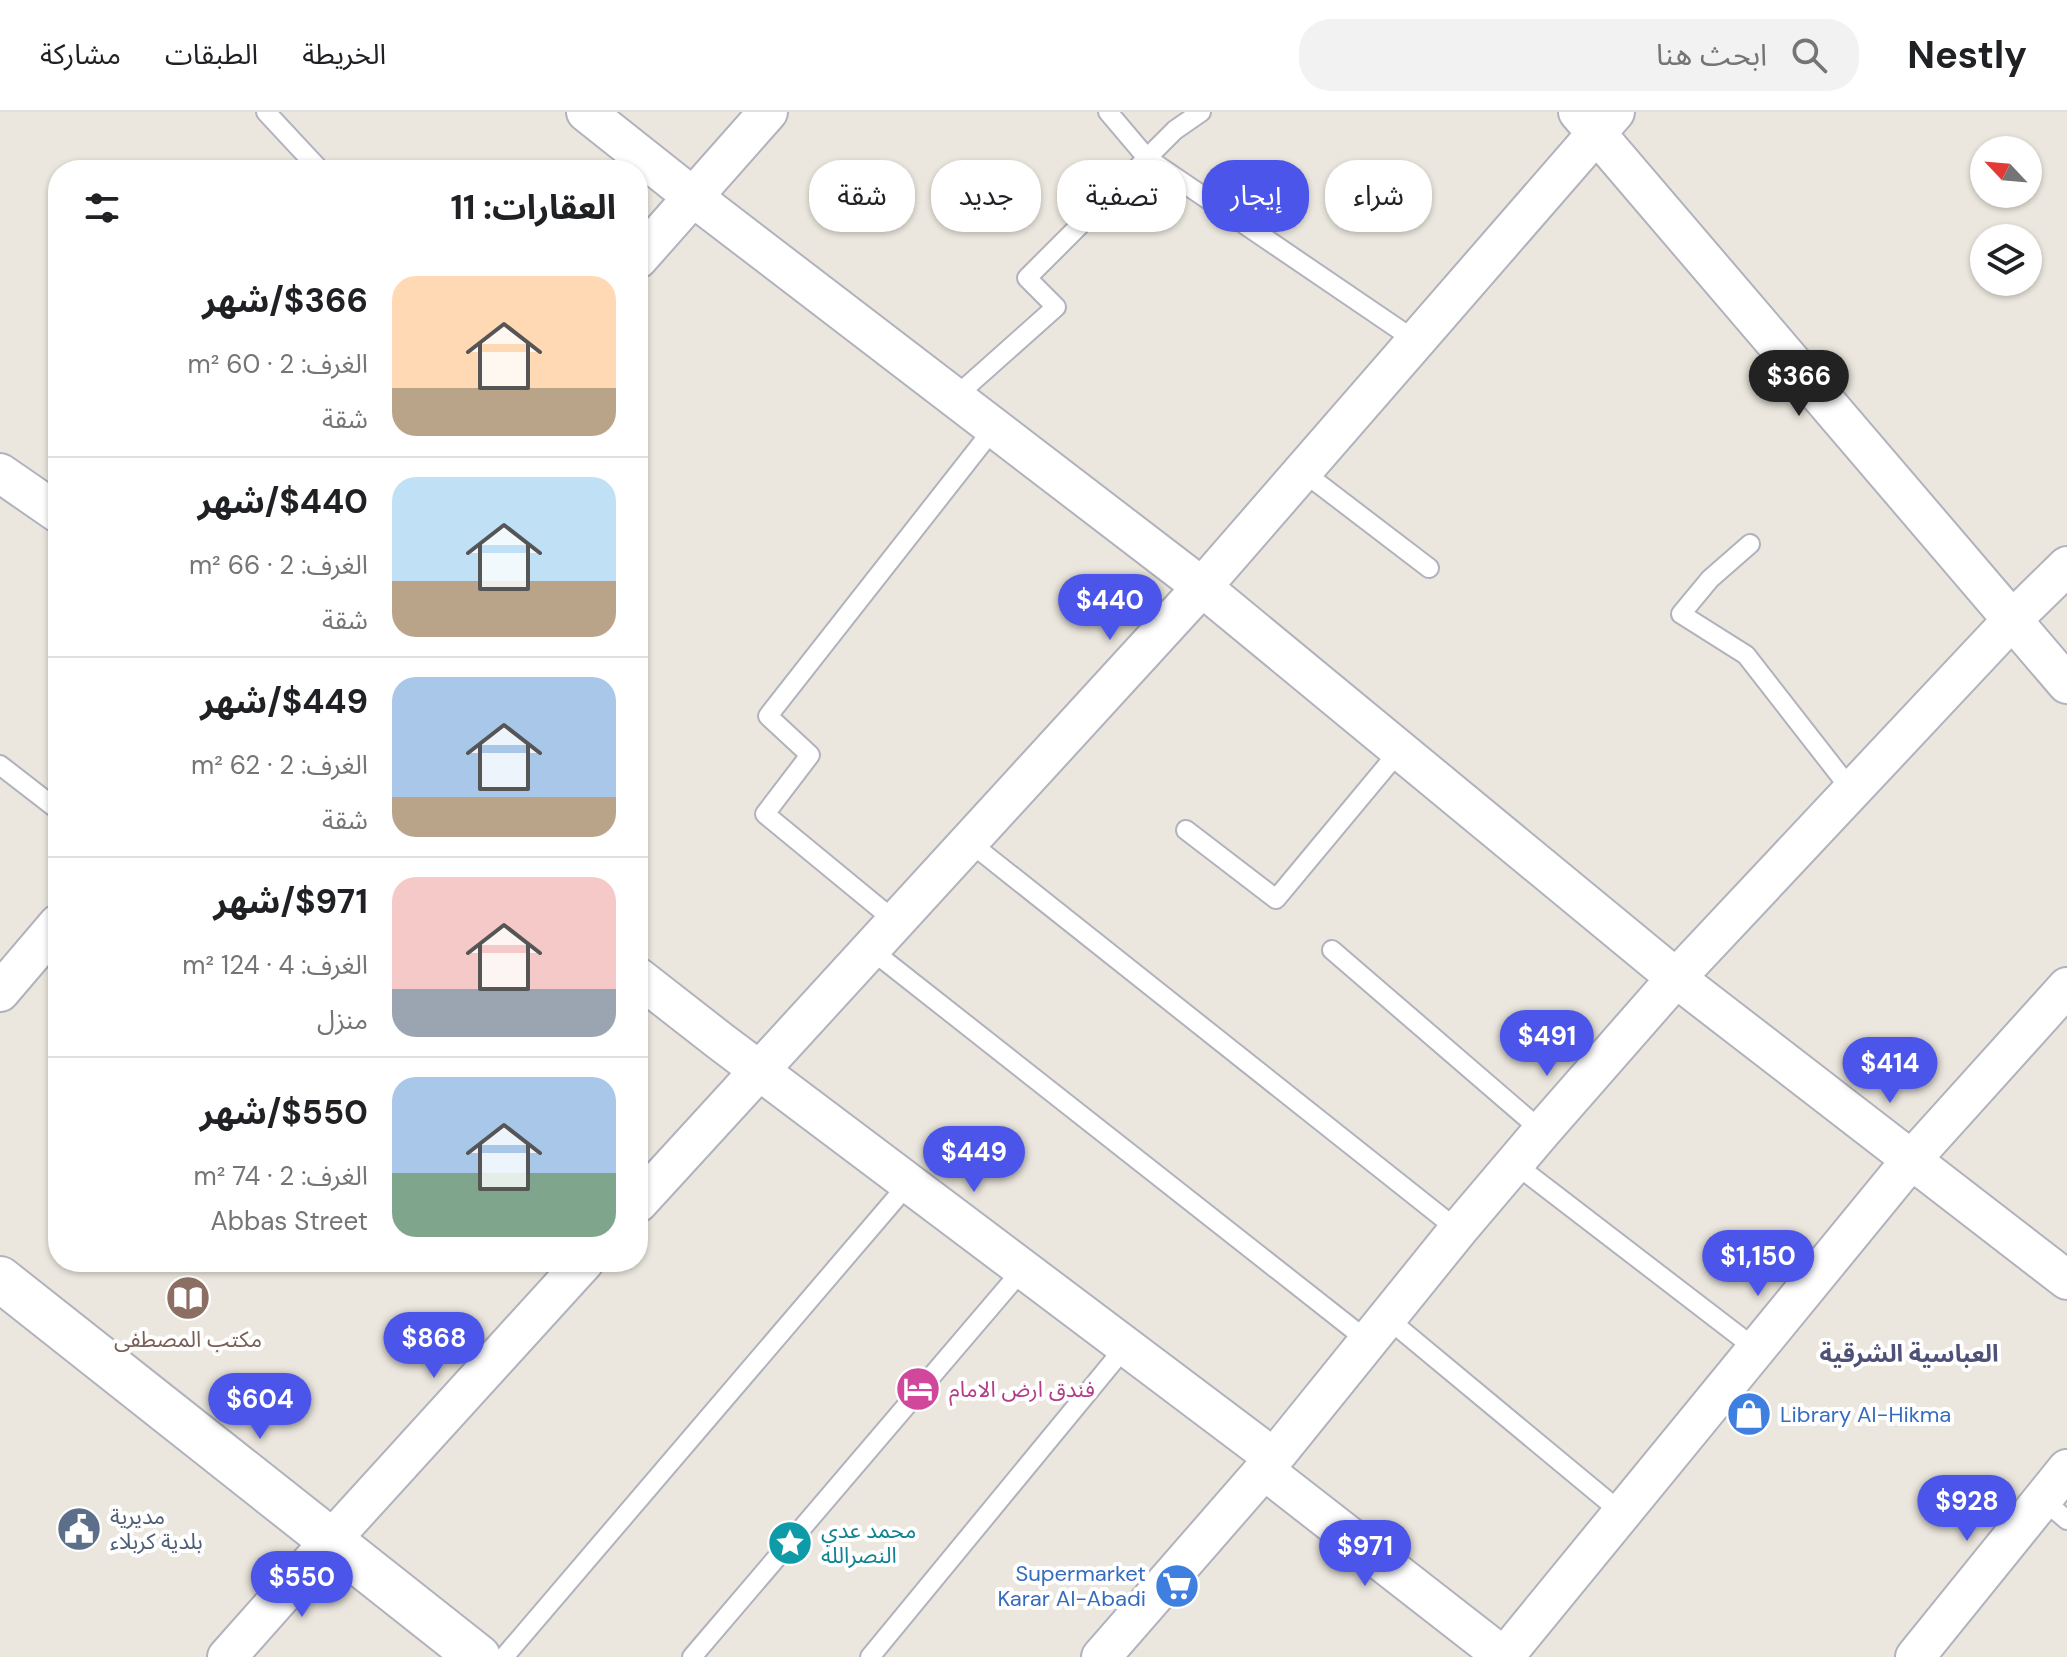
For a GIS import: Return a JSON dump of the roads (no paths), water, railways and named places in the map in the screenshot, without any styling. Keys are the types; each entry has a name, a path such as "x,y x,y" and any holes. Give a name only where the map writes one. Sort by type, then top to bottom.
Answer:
{"main road":[{"path":"0,1279 478,1657"}],"street":[{"path":"586,112 646,160"},
{"path":"648,248 768,112"},
{"path":"648,1192 1202,587 1416,341 1596,119 2067,684"},
{"path":"648,161 1202,587 1676,978 2067,1280"},
{"path":"0,473 48,505"},
{"path":"1101,1657 1269,1464 1458,1230 1676,978 2012,620 2067,566"},
{"path":"0,992 48,936"},
{"path":"648,985 1126,1346 1504,1657 1911,1160 2067,987"},
{"path":"227,1657 575,1272"},
{"path":"1917,1656 2054,1510 2067,1469"}],"lane":[{"path":"266,112 311,160"},
{"path":"1108,112 1147,158 1416,341"},
{"path":"955,397 1056,307 1027,278 1175,130 1201,112"},
{"path":"895,921 765,814 810,755 768,716 994,428"},
{"path":"1302,471 1429,568"},
{"path":"1750,544 1710,579 1681,614 1746,655 1852,791"},
{"path":"1186,830 1276,899 1400,750"},
{"path":"0,765 48,802"},
{"path":"968,841 1458,1230"},
{"path":"870,949 1622,1513"},
{"path":"1332,950 1542,1131"},
{"path":"1515,1164 1756,1349"},
{"path":"504,1657 909,1183"},
{"path":"692,1657 1023,1269"},
{"path":"870,1657 1126,1346"}],"place":[{"name":"مكتب المصطفى","path":"188,1298"},
{"name":"فندق ارض الامام","path":"918,1389"},
{"name":"Library Al-Hikma","path":"1749,1414"},
{"name":"مديرية بلدية كربلاء","path":"79,1529"},
{"name":"محمد عدي النصرالله","path":"790,1543"},
{"name":"Supermarket Karar Al-Abadi","path":"1177,1586"}],"district":[{"name":"العباسية الشرقية","path":"1909,1354"}]}
